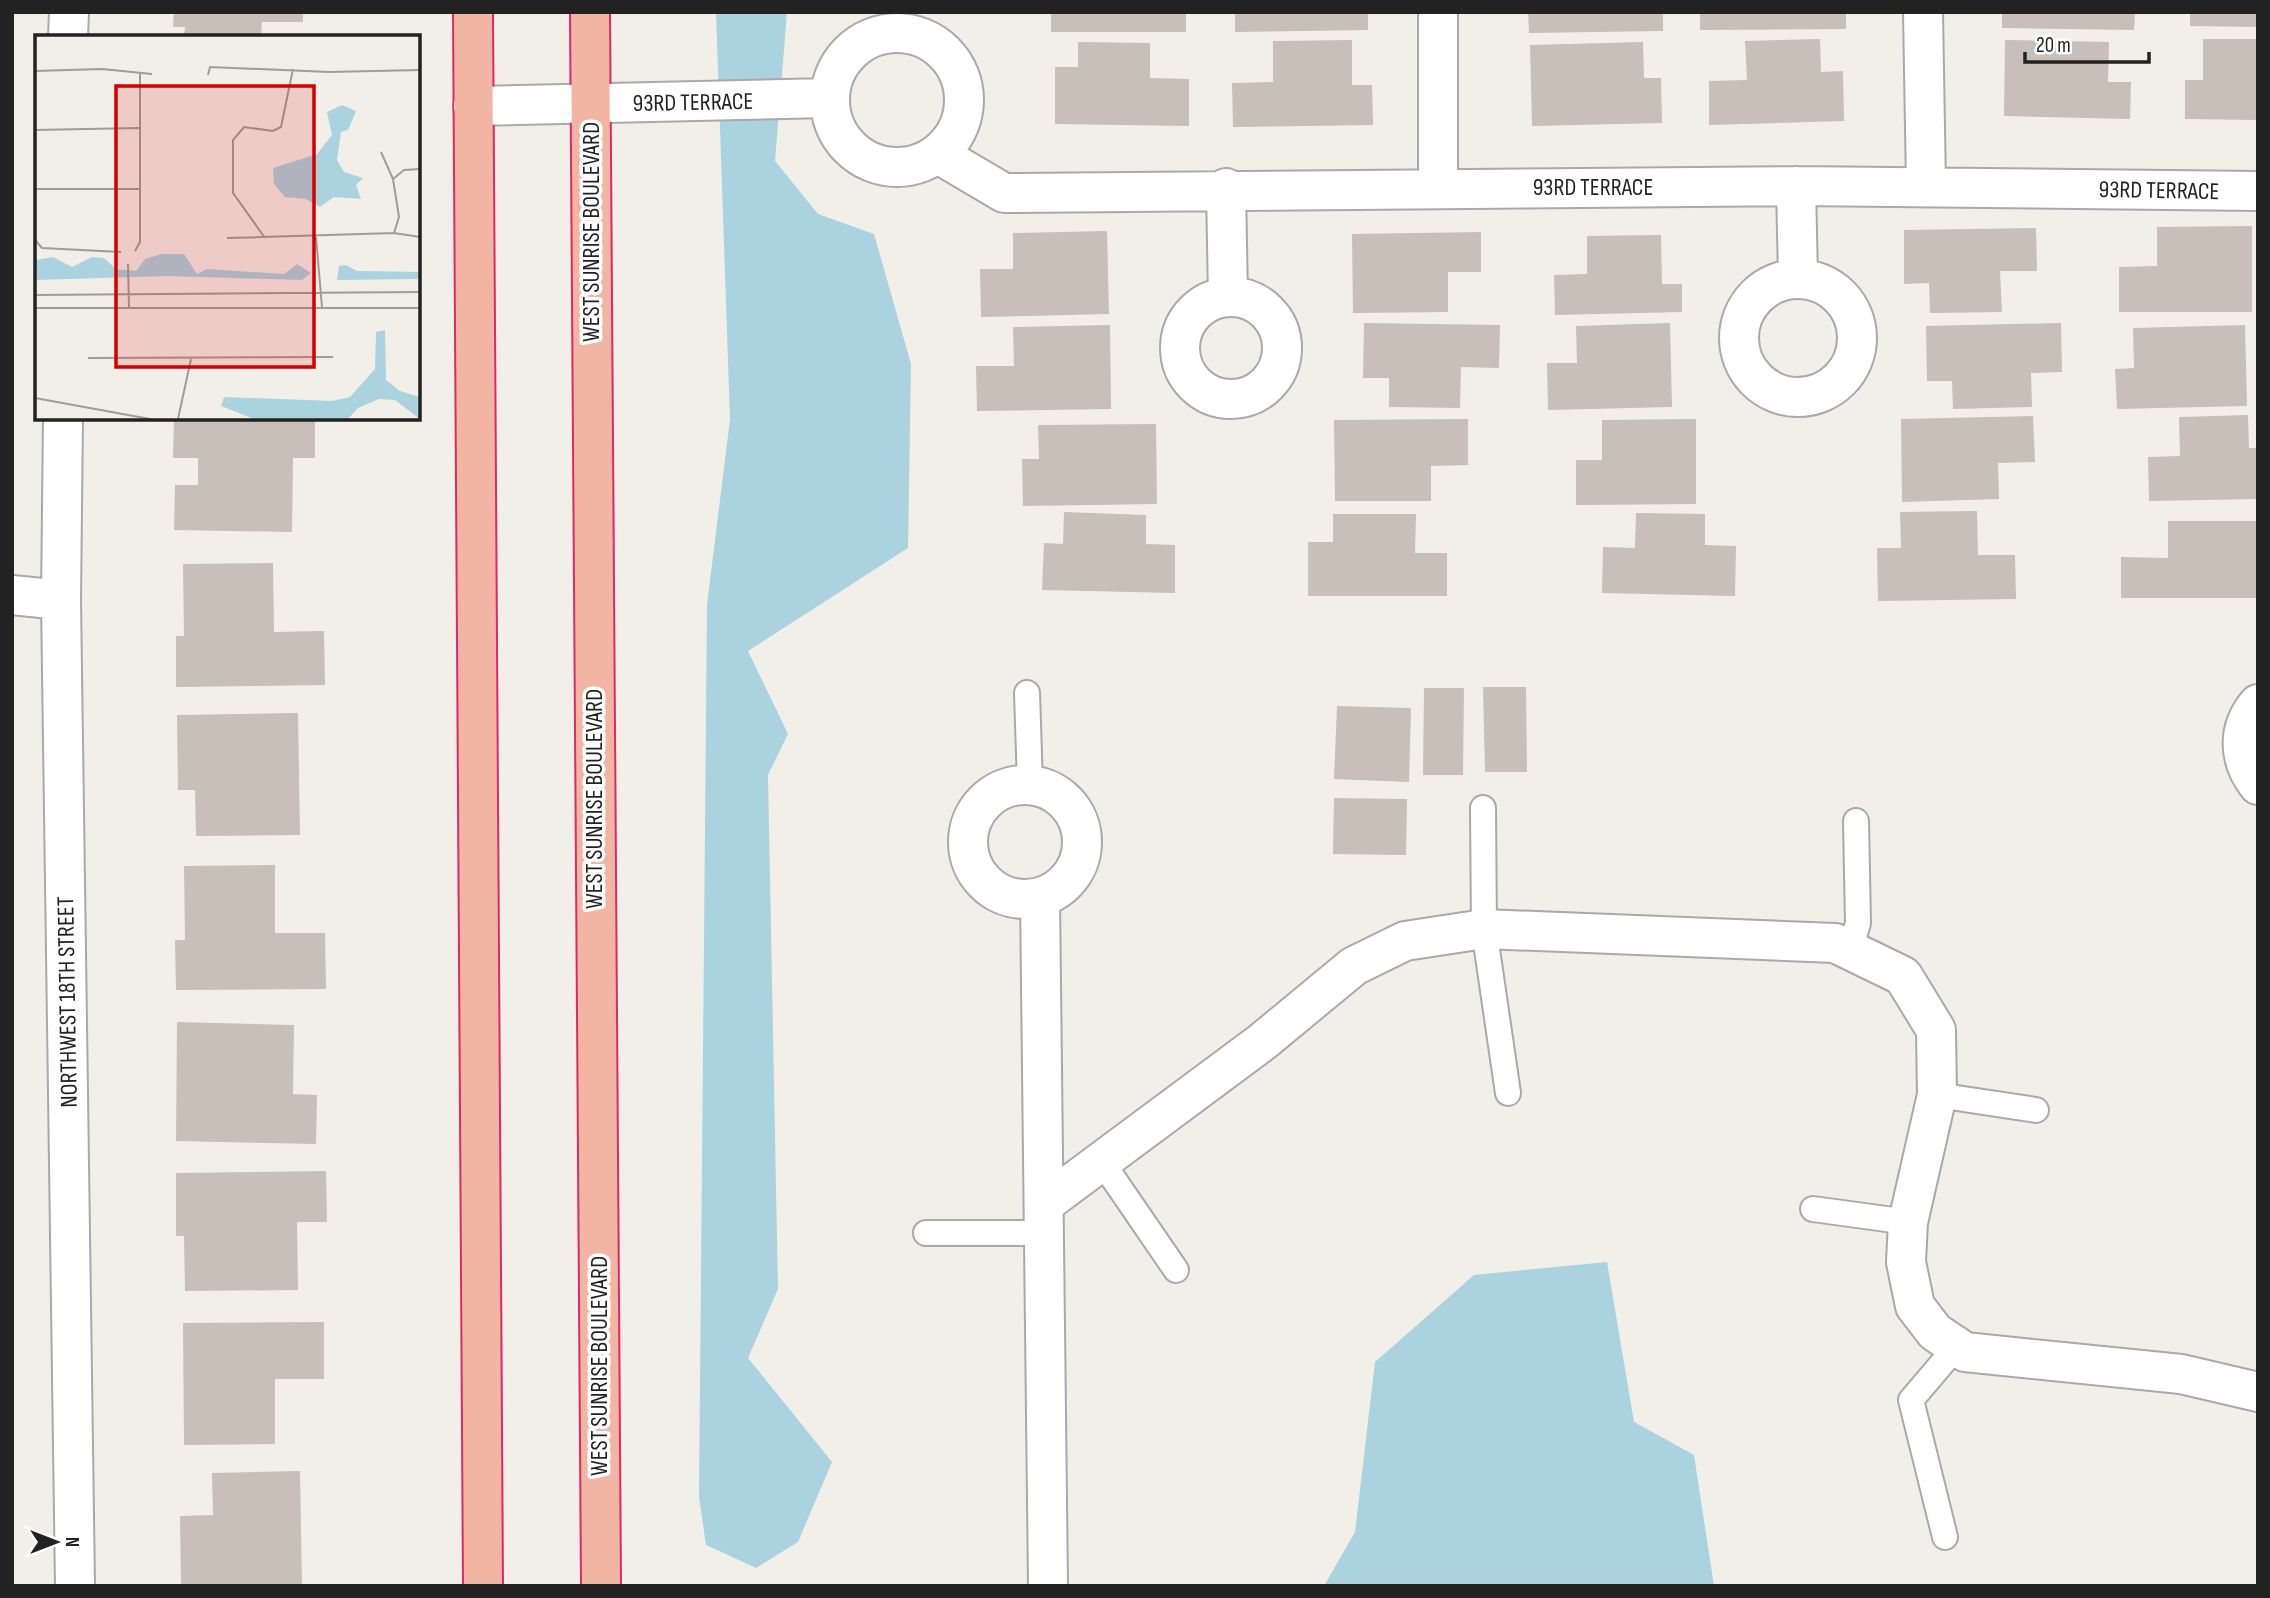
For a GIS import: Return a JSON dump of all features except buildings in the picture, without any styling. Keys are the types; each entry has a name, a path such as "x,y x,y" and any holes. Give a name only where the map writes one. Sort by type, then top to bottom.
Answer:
{"highway":[{"path":"473,12 483,1586"},
{"name":"WEST SUNRISE BOULEVARD","path":"590,12 601,1586"}],"street":[{"path":"68,12 68,35"},
{"path":"1438,12 1438,188"},
{"path":"1923,12 1926,186"},
{"path":"930,25 958,71 964,93 962,116 953,138 938,154 918,164 897,168 876,165 857,155 842,139 832,120 811,99 834,76 845,57 862,42 883,34 905,32 930,25"},
{"name":"93RD TERRACE","path":"473,106 811,99"},
{"name":"93RD TERRACE","path":"938,154 1004,193 1226,188 1796,186 2258,191"},
{"path":"1796,186 1798,278"},
{"path":"1226,188 1228,297"},
{"name":"NORTHWEST 18TH STREET","path":"63,420 61,600 75,1586"},
{"path":"12,595 61,600"},
{"path":"2258,704 2243,731 2242,750 2247,768 2258,785"},
{"path":"1030,785 1048,790 1063,799 1075,815 1082,833 1082,852 1075,871 1063,886 1040,897 1008,897 991,888 978,874 971,858 969,840 972,822 988,800 1012,787 1030,785"},
{"path":"1040,897 1048,1586"},
{"path":"1044,1218 1102,1162 1262,1042 1354,966 1405,941 1484,929 1835,943 1903,976 1936,1030 1937,1095 1909,1222 1906,1262 1915,1306 1935,1332 1965,1352 2181,1374 2258,1392"}],"lane":[{"path":"1027,694 1030,785"},
{"path":"1483,808 1484,929 1508,1093"},
{"path":"1850,950 1858,923 1856,821"},
{"path":"1937,1095 2036,1110"},
{"path":"1102,1162 1176,1270"},
{"path":"1813,1209 1909,1222"},
{"path":"926,1233 1044,1218"},
{"path":"1945,1537 1911,1400 1957,1346"}],"water":[{"path":"716,12 787,12 775,161 818,214 874,234 911,364 908,548 748,651 788,734 768,775 778,1289 748,1358 832,1462 798,1542 756,1568 706,1545 699,1497 707,605 730,419"},
{"path":"1607,1262 1634,1422 1694,1455 1714,1586 1324,1586 1355,1532 1375,1362 1474,1275"}]}
